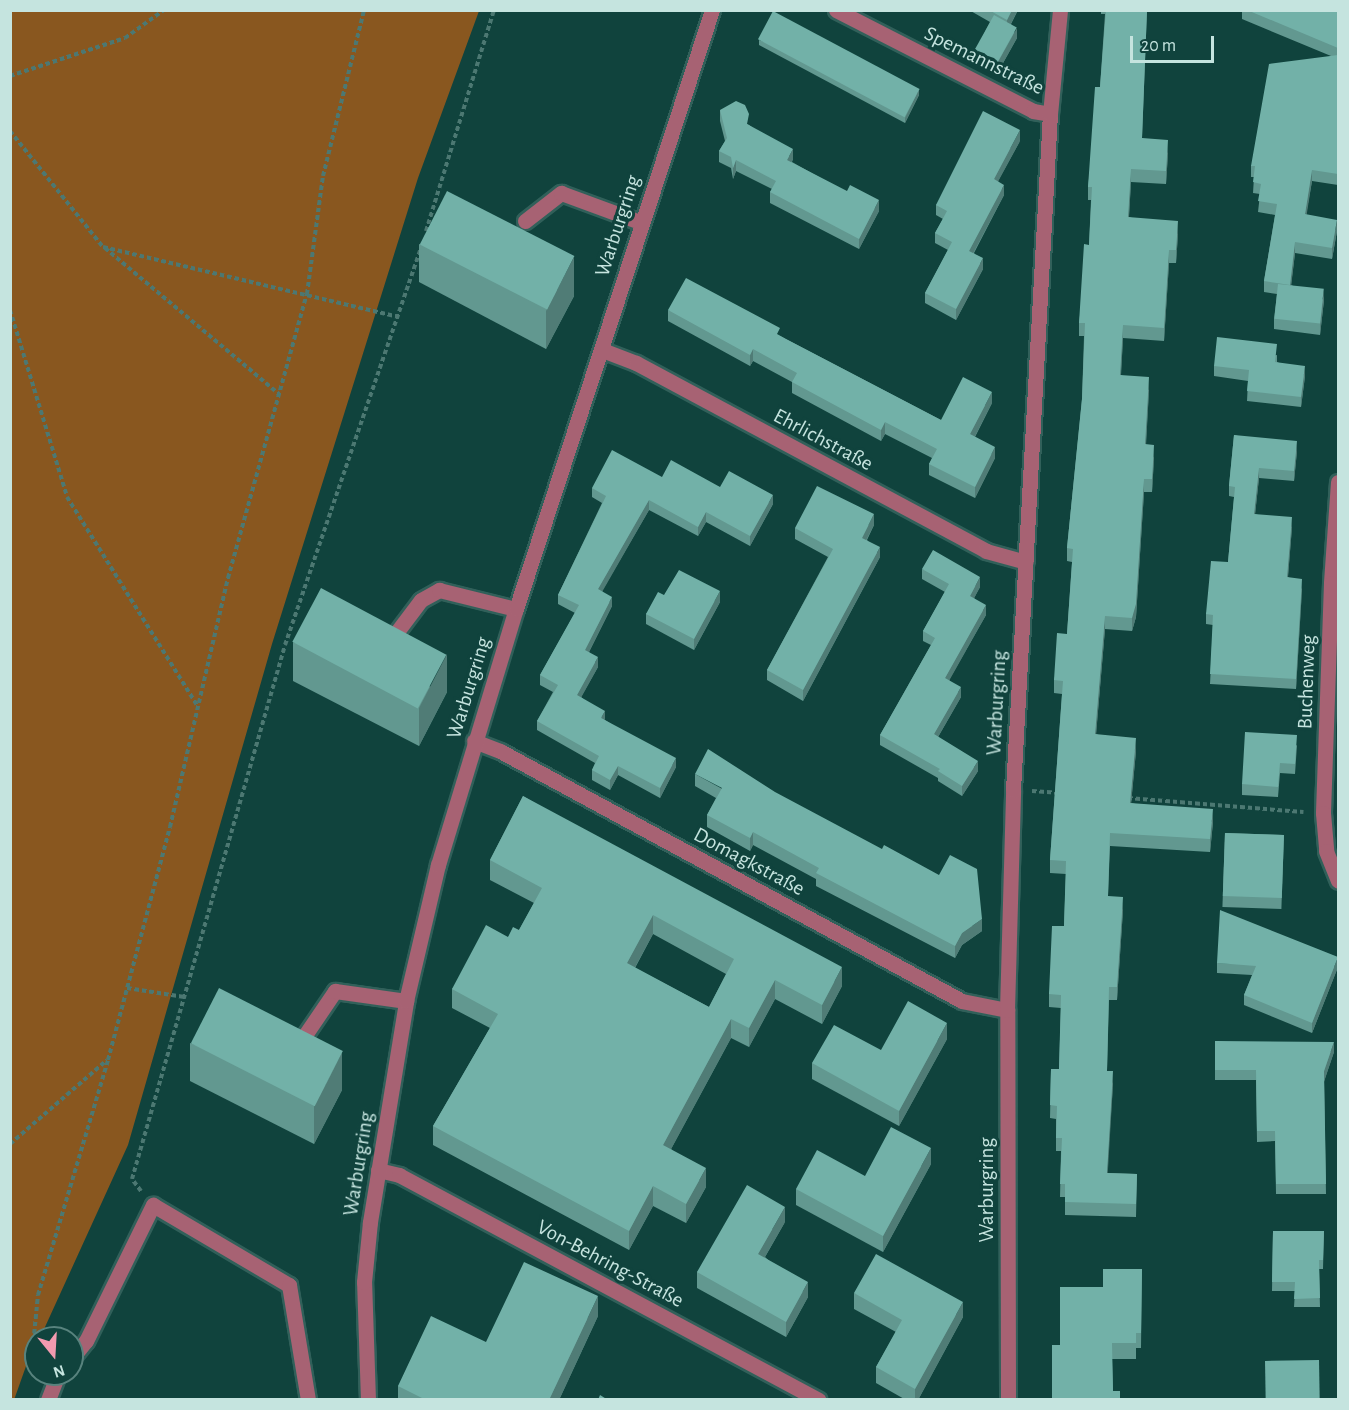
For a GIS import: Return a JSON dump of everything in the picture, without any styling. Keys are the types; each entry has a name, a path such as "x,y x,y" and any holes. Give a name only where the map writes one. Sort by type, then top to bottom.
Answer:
{"street":[{"name":"Warburgring","path":"368,1400 364,1282 378,1170 406,1001 438,865 474,741 602,350 640,222 712,10"},
{"name":"Spemannstraße","path":"836,10 1033,111 1050,114"},
{"name":"Warburgring","path":"1008,1400 1007,1010 1013,790 1050,114 1060,10"},
{"path":"525,221 561,193 640,222"},
{"name":"Ehrlichstraße","path":"602,350 636,363 986,551 1026,562"},
{"name":"Buchenweg","path":"1336,874 1326,851 1323,813 1338,482"},
{"path":"393,637 422,600 439,590 516,609"},
{"name":"Domagkstraße","path":"474,741 500,751 962,1001 1007,1010"},
{"path":"303,1038 335,991 406,1001"},
{"name":"Von-Behring-Straße","path":"378,1170 399,1174 819,1400"},
{"path":"84,1343 153,1205 289,1285 308,1400"}],"path":[{"path":"10,76 125,38 164,10"},
{"path":"35,1326 38,1295 108,1060 198,707 228,578 307,294 323,176 364,10"},
{"path":"132,1179 285,645 399,317 494,10"},
{"path":"10,131 103,247 279,394"},
{"path":"103,247 399,317"},
{"path":"10,310 67,497 198,707"},
{"path":"1013,790 1073,794"},
{"path":"1121,798 1323,813"},
{"path":"127,988 184,997"},
{"path":"10,1144 108,1060"}],"shaded area":[{"path":"10,11 479,11 418,178 272,644 128,1145 45,1326 24,1326 24,1372 14,1400 10,1399"}],"building":[{"path":"989,10 1012,10 1007,20"},
{"path":"1106,10 1147,10 1142,138 1168,140 1166,171 1131,169 1128,217 1178,221 1176,250 1169,250 1164,328 1123,325 1120,375 1149,377 1145,444 1154,445 1152,479 1144,479 1136,604 1132,618 1105,616 1095,734 1136,738 1130,803 1213,809 1210,839 1110,833 1108,896 1123,897 1117,987 1109,987 1107,1071 1113,1071 1107,1173 1137,1174 1136,1204 1065,1202 1065,1184 1060,1184 1062,1138 1056,1138 1057,1106 1050,1105 1051,1069 1059,1069 1061,995 1049,994 1052,926 1064,926 1066,861 1050,860 1063,681 1054,680 1057,633 1067,634 1073,549 1067,548 1082,399 1085,323 1079,323 1084,244 1089,245 1092,187 1088,187 1095,87 1100,87"},
{"path":"1247,10 1338,10 1338,48"},
{"path":"773,11 920,89 905,117 758,39"},
{"path":"994,15 1017,28 998,62 975,49"},
{"path":"1338,55 1338,174 1312,170 1305,214 1337,220 1332,248 1295,242 1290,285 1264,281 1277,204 1258,201 1261,184 1253,182 1255,166 1251,166 1269,64"},
{"path":"736,101 745,105 749,114 747,124 793,149 787,160 847,191 850,185 879,200 859,239 770,192 776,181 736,160 733,168 731,157 719,151 727,138 720,110"},
{"path":"983,111 1020,130 994,179 1004,185 969,251 983,258 956,309 925,293 952,242 935,233 947,211 936,205"},
{"path":"447,191 574,256 547,309 420,244"},
{"path":"686,278 780,328 777,334 941,420 963,377 992,392 970,434 995,447 975,487 929,464 937,449 885,422 881,430 792,382 797,373 753,349 750,355 668,310"},
{"path":"1278,284 1324,289 1320,324 1274,319"},
{"path":"1217,337 1277,344 1275,362 1305,366 1301,397 1247,391 1249,370 1214,366"},
{"path":"1234,435 1297,441 1294,471 1259,468 1254,514 1292,517 1287,577 1302,579 1296,679 1210,674 1213,615 1206,614 1211,561 1228,562 1235,487 1229,486"},
{"path":"612,450 662,477 671,460 720,487 729,471 773,495 750,536 706,512 698,527 649,500 598,589 612,597 585,650 598,657 577,695 605,711 601,718 676,758 660,788 618,766 610,780 592,770 599,756 537,721 558,685 540,675 579,605 558,595 606,496 592,488"},
{"path":"817,486 874,514 862,538 880,547 803,690 767,670 833,549 795,528"},
{"path":"933,550 980,577 970,596 986,605 945,678 961,687 934,734 978,761 962,786 938,771 940,769 880,735 935,638 923,631 949,584 922,569"},
{"path":"679,570 720,591 694,639 646,614 658,592 664,595"},
{"path":"321,588 446,655 418,709 292,642"},
{"path":"1245,732 1297,735 1295,764 1280,763 1278,787 1242,784"},
{"path":"708,749 775,792 882,849 884,845 939,875 950,855 977,869 982,919 962,933 955,946 816,873 819,868 753,832 750,838 707,815 722,788 695,774"},
{"path":"523,796 842,967 822,1005 775,980 749,1028 731,1019 663,1145 706,1168 686,1204 653,1186 629,1231 433,1126 498,1014 452,989 486,925 508,937 513,927 519,930 542,888 490,860","holes":["653,915 734,959 709,1007 627,963"]},
{"path":"1225,833 1284,835 1282,898 1223,896"},
{"path":"1220,910 1338,957 1312,1023 1244,995 1256,966 1217,963"},
{"path":"219,988 343,1051 315,1106 191,1043"},
{"path":"908,1001 947,1023 899,1111 812,1063 834,1025 881,1050"},
{"path":"1215,1041 1334,1042 1324,1071 1326,1184 1276,1184 1275,1131 1257,1131 1256,1070 1215,1070"},
{"path":"891,1127 931,1148 883,1236 796,1189 817,1150 865,1176"},
{"path":"747,1185 785,1207 758,1254 808,1282 786,1322 697,1272"},
{"path":"1273,1231 1324,1231 1323,1260 1319,1260 1320,1298 1294,1299 1295,1282 1272,1282"},
{"path":"876,1254 963,1302 915,1389 876,1367 902,1320 854,1293"},
{"path":"524,1262 598,1296 549,1400 426,1400 398,1386 431,1316 486,1342"},
{"path":"1103,1269 1142,1269 1141,1333 1136,1333 1136,1343 1112,1343 1113,1391 1120,1391 1120,1400 1052,1398 1052,1345 1060,1345 1060,1287 1103,1287"},
{"path":"1319,1360 1320,1400 1266,1400 1265,1361"},
{"path":"600,1395 608,1400 598,1400"}]}
